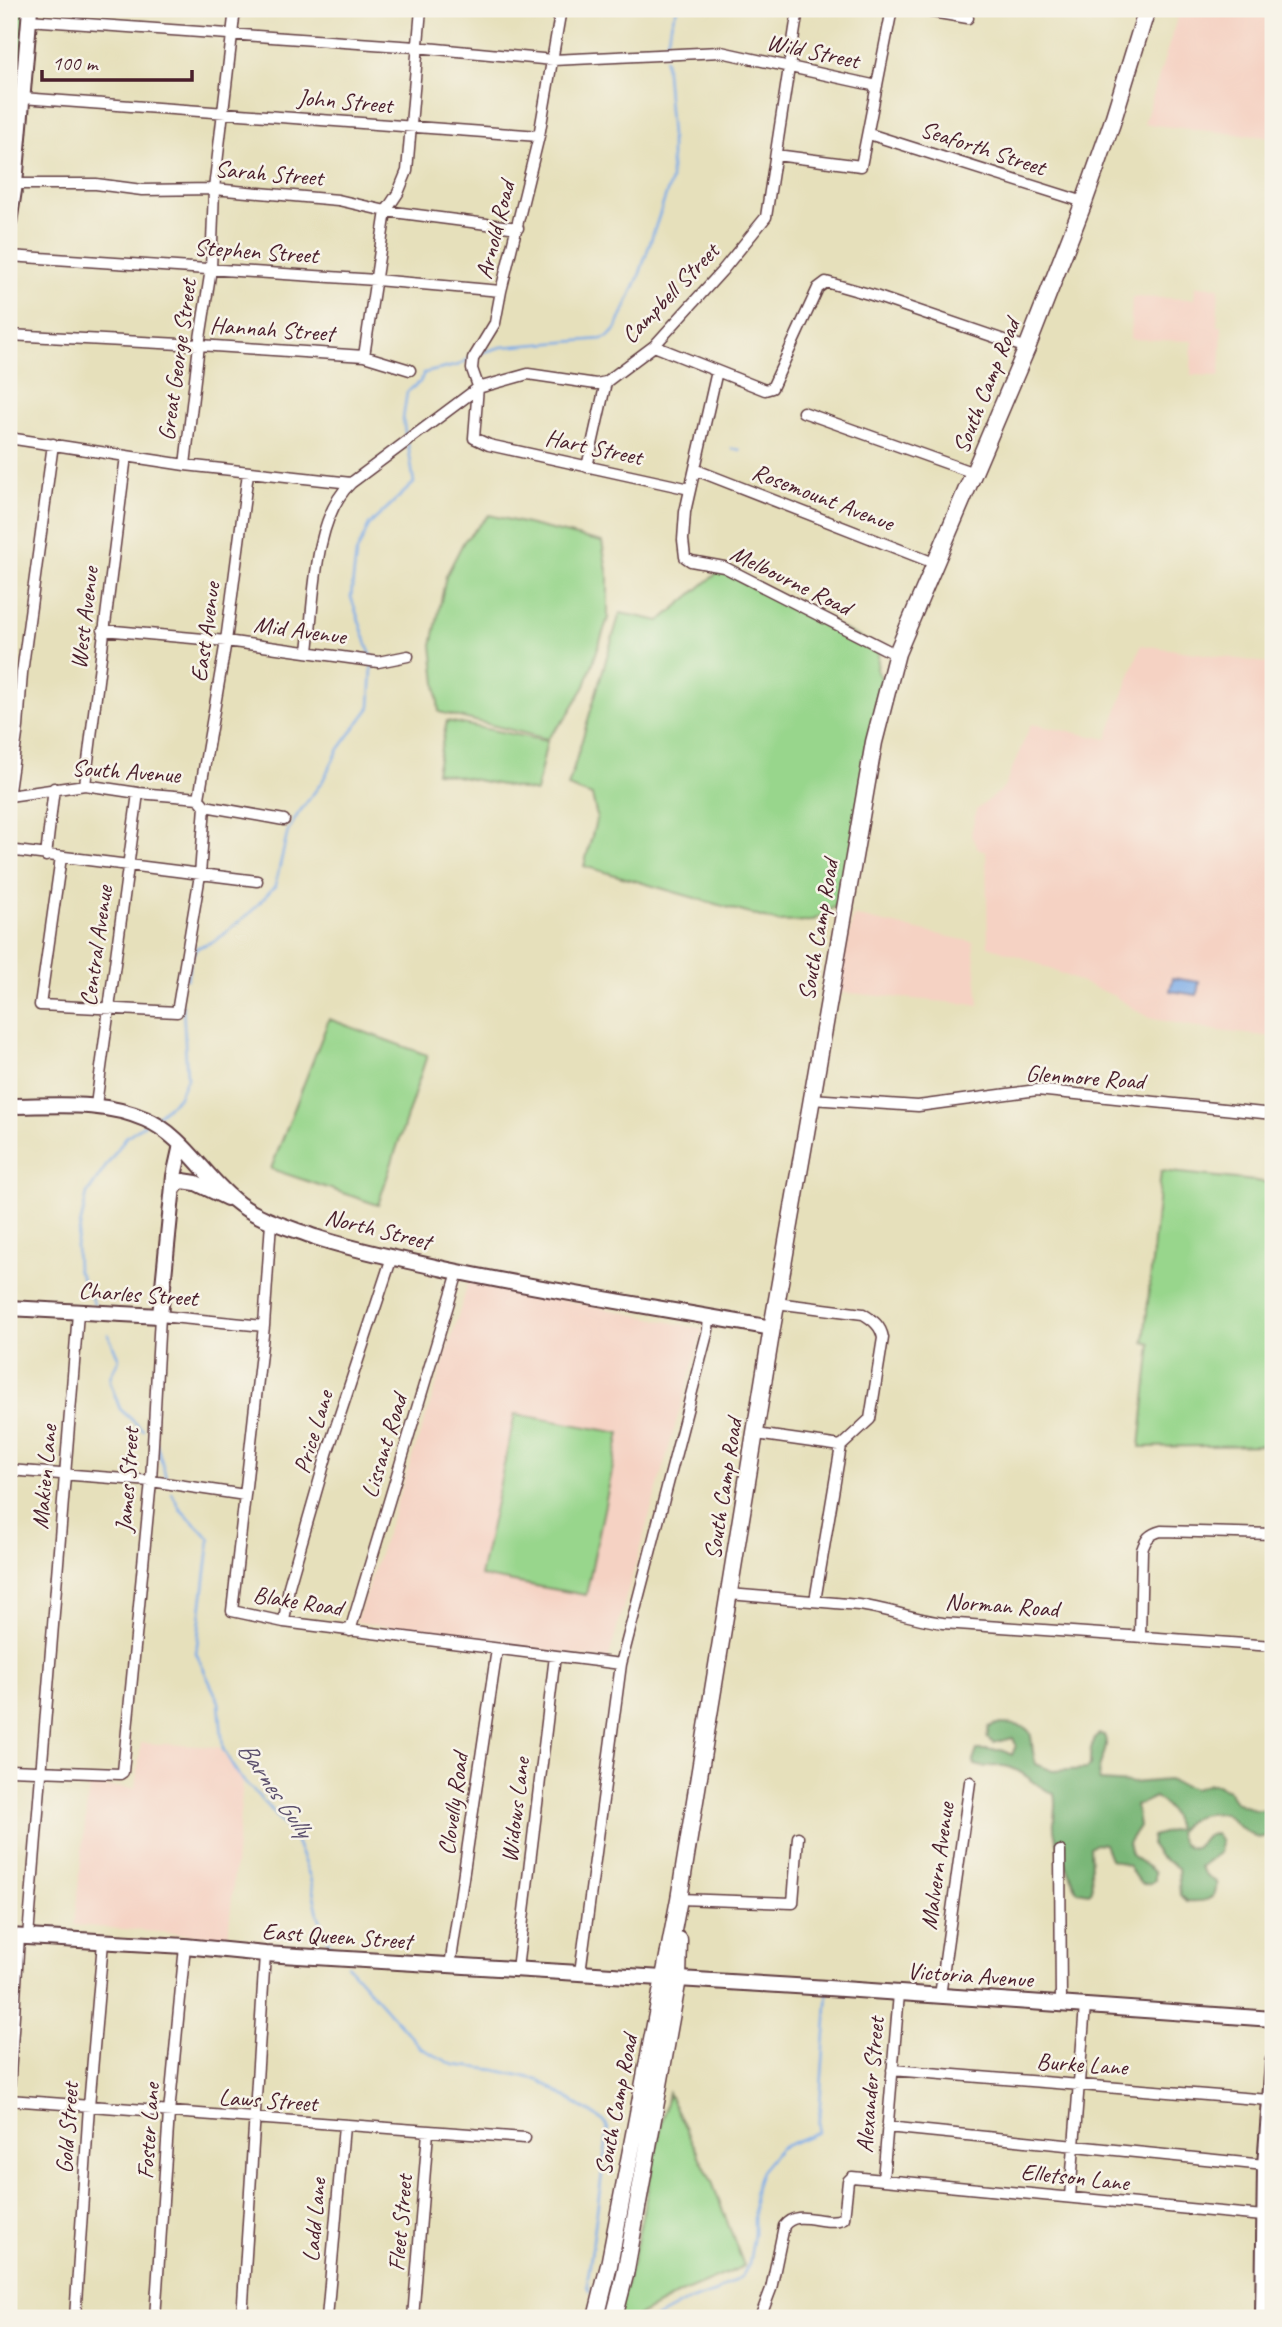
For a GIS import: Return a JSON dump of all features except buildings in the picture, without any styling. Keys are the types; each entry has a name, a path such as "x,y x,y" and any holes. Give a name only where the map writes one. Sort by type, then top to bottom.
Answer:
{"main road":[{"name":"South Camp Road","path":"614,2318 625,2275 670,1979 679,1899 776,1303 874,741 897,653 1027,348 1084,202 1112,124 1147,9"},
{"name":"South Camp Road","path":"596,2318 670,1979"}],"street":[{"name":"Great George Street","path":"185,465 211,269 214,189 235,9"},
{"path":"365,356 386,211 398,193 407,171 421,9"},
{"name":"Arnold Road","path":"489,445 474,438 478,388 472,369 475,355 495,323 539,136 561,9"},
{"name":"Campbell Street","path":"606,382 654,346 762,223 776,155 798,9"},
{"path":"776,155 861,166 892,9"},
{"path":"914,9 968,18"},
{"name":"Wild Street","path":"29,14 232,34 553,60 721,52 877,86"},
{"path":"9,250 29,14"},
{"name":"John Street","path":"22,98 539,136"},
{"name":"Seaforth Street","path":"869,134 1084,202"},
{"name":"Sarah Street","path":"15,184 96,184 142,190 214,189 338,200 386,211 518,228"},
{"name":"Stephen Street","path":"9,256 376,280 501,291"},
{"path":"654,346 765,390 772,388 818,288 827,282 1027,348"},
{"name":"Hannah Street","path":"9,335 365,356 410,370"},
{"name":"Melbourne Road","path":"718,371 690,489 683,540 685,557 691,561 724,567 897,653"},
{"path":"308,651 318,559 335,503 351,483 478,388 528,374 596,384 606,382 587,467"},
{"path":"803,412 974,473"},
{"path":"9,434 15,439 185,465 351,483"},
{"path":"9,791 53,444"},
{"name":"Hart Street","path":"489,445 690,489"},
{"name":"West Avenue","path":"85,785 126,456"},
{"name":"Rosemount Avenue","path":"696,470 934,563"},
{"name":"East Avenue","path":"109,1008 177,1012 200,876 202,802 248,473"},
{"name":"Mid Avenue","path":"103,630 226,641 378,662 408,656"},
{"name":"South Avenue","path":"9,796 85,785 202,802 284,820"},
{"path":"46,856 54,788"},
{"name":"Central Avenue","path":"96,1105 138,793"},
{"path":"16,851 257,881"},
{"path":"61,857 40,1004 109,1008"},
{"name":"Glenmore Road","path":"811,1099 918,1106 1037,1090 1273,1114"},
{"name":"North Street","path":"9,1106 96,1105 143,1118 159,1126 181,1145 234,1201 271,1222 320,1238 525,1286 772,1328"},
{"name":"James Street","path":"41,1772 122,1773 151,1481 160,1316 173,1189 181,1145"},
{"path":"173,1189 178,1183 190,1181 234,1201"},
{"name":"Blake Road","path":"271,1222 264,1326 231,1609 284,1622 621,1664"},
{"name":"Price Lane","path":"284,1622 289,1586 327,1454 392,1257"},
{"name":"Lissant Road","path":"350,1631 458,1272"},
{"path":"776,1303 863,1314 874,1321 883,1338 870,1419 841,1446 815,1601"},
{"name":"Charles Street","path":"9,1308 160,1316 264,1326"},
{"name":"Makien Lane","path":"9,2092 19,1937 41,1772 78,1313"},
{"path":"580,1973 621,1664 709,1317"},
{"path":"756,1434 841,1446"},
{"path":"9,1470 151,1481 245,1495"},
{"path":"1140,1636 1142,1550 1152,1534 1161,1531 1273,1534"},
{"name":"Norman Road","path":"729,1594 879,1607 916,1619 943,1623 1273,1646"},
{"name":"Clovelly Road","path":"450,1966 497,1649"},
{"name":"Widows Lane","path":"517,1969 555,1656"},
{"path":"9,1770 41,1772"},
{"name":"Malvern Avenue","path":"940,1996 970,1782"},
{"path":"679,1899 793,1903 798,1837"},
{"path":"1060,1851 1061,2004"},
{"name":"East Queen Street","path":"19,1937 670,1979"},
{"name":"Gold Street","path":"75,2318 103,1942"},
{"name":"Foster Lane","path":"155,2318 169,2113 185,1947"},
{"path":"242,2318 265,1954"},
{"name":"Victoria Avenue","path":"670,1979 1273,2019"},
{"name":"Alexander Street","path":"883,2180 899,1994"},
{"path":"1070,2197 1085,2006"},
{"path":"1263,2318 1263,2216 1273,2061"},
{"name":"Burke Lane","path":"892,2070 1079,2084 1270,2108"},
{"name":"Laws Street","path":"9,2100 525,2138"},
{"name":"Ladd Lane","path":"327,2318 344,2126"},
{"name":"Elletson Lane","path":"887,2127 1265,2165"},
{"name":"Fleet Street","path":"413,2318 428,2132"},
{"name":"Elletson Lane","path":"760,2318 771,2289 783,2227 787,2222 798,2218 840,2220 846,2214 849,2178 1263,2216"}],"shaded area":[{"path":"1180,9 1273,9 1273,138 1144,124"},
{"path":"1195,286 1219,287 1217,326 1222,326 1220,376 1191,375 1192,341 1130,339 1132,297 1194,299"},
{"path":"1141,645 1273,664 1273,1037 1219,1031 1149,1018 1114,996 1024,958 988,946 986,852 978,848 971,835 976,810 1004,788 1031,724 1107,739"},
{"path":"853,916 973,942 979,1005 837,992"},
{"path":"469,1280 703,1329 608,1660 356,1622 437,1384"},
{"path":"141,1743 219,1747 243,1783 228,1938 74,1925 89,1786 135,1788"}],"green space":[{"path":"9,9 30,9 9,197"},
{"path":"489,515 602,542 608,576 608,618 585,686 566,718 547,739 439,712 432,645 446,576 464,541"},
{"path":"722,569 879,647 877,670 883,682 878,696 842,902 812,921 778,922 584,866 597,817 592,796 568,787 620,613 660,621"},
{"path":"447,721 547,741 536,792 436,772"},
{"path":"329,1019 427,1055 378,1205 271,1169"},
{"path":"1161,1171 1273,1183 1273,1445 1140,1447 1151,1344 1144,1342"},
{"path":"515,1414 620,1433 586,1595 480,1576"},
{"path":"997,1724 1027,1729 1036,1764 1052,1771 1087,1769 1094,1741 1099,1734 1104,1735 1106,1747 1099,1769 1100,1781 1131,1783 1168,1780 1194,1789 1217,1784 1242,1805 1273,1815 1273,1835 1258,1838 1238,1826 1224,1813 1204,1814 1187,1821 1178,1832 1182,1842 1188,1847 1198,1845 1212,1834 1216,1834 1221,1841 1219,1853 1200,1867 1216,1882 1215,1894 1203,1901 1186,1901 1180,1895 1178,1868 1159,1856 1151,1845 1152,1836 1177,1829 1170,1811 1155,1797 1136,1806 1139,1826 1128,1843 1131,1855 1155,1872 1155,1880 1146,1884 1139,1882 1129,1866 1110,1859 1104,1844 1096,1843 1090,1847 1092,1890 1089,1893 1078,1891 1055,1834 1054,1794 1014,1769 1004,1766 980,1766 973,1761 977,1750 1001,1750 1012,1755 1016,1745 1013,1738 994,1743 987,1738 989,1727"},
{"path":"668,2093 712,2182 744,2266 681,2293 634,2318 617,2318 634,2255"}],"water":[{"path":"1173,978 1199,982 1197,995 1170,991"}],"waterway":[{"path":"664,52 677,9"},
{"path":"481,353 501,347 602,339 616,329 639,276 671,180 671,136 665,59"},
{"path":"406,438 403,419 407,392 420,382 424,373 459,365 472,357"},
{"path":"372,659 351,597 356,554 369,525 414,483 408,444"},
{"path":"732,449 740,450"},
{"path":"191,958 196,948 215,941 251,912 275,886 288,831 322,782 339,749 370,707 372,665"},
{"path":"187,979 190,964"},
{"path":"154,1118 178,1098 187,1078 183,1006"},
{"path":"94,1304 77,1269 76,1246 87,1194 126,1137 145,1124"},
{"path":"108,1334 119,1359 110,1382 120,1409 143,1430"},
{"name":"Barnes Gully","path":"156,1442 166,1477"},
{"name":"Barnes Gully","path":"172,1493 180,1509 210,1539 196,1653 219,1702 223,1749 239,1776 295,1839 310,1877 318,1914 328,1941 335,1951"},
{"name":"Barnes Gully","path":"347,1965 421,2048 454,2065 496,2070 539,2080 605,2122 608,2129 587,2285 589,2291"},
{"path":"656,2318 684,2303 716,2292 742,2276 749,2264 754,2234 754,2191 761,2171 780,2148 818,2132 828,1991"}]}
